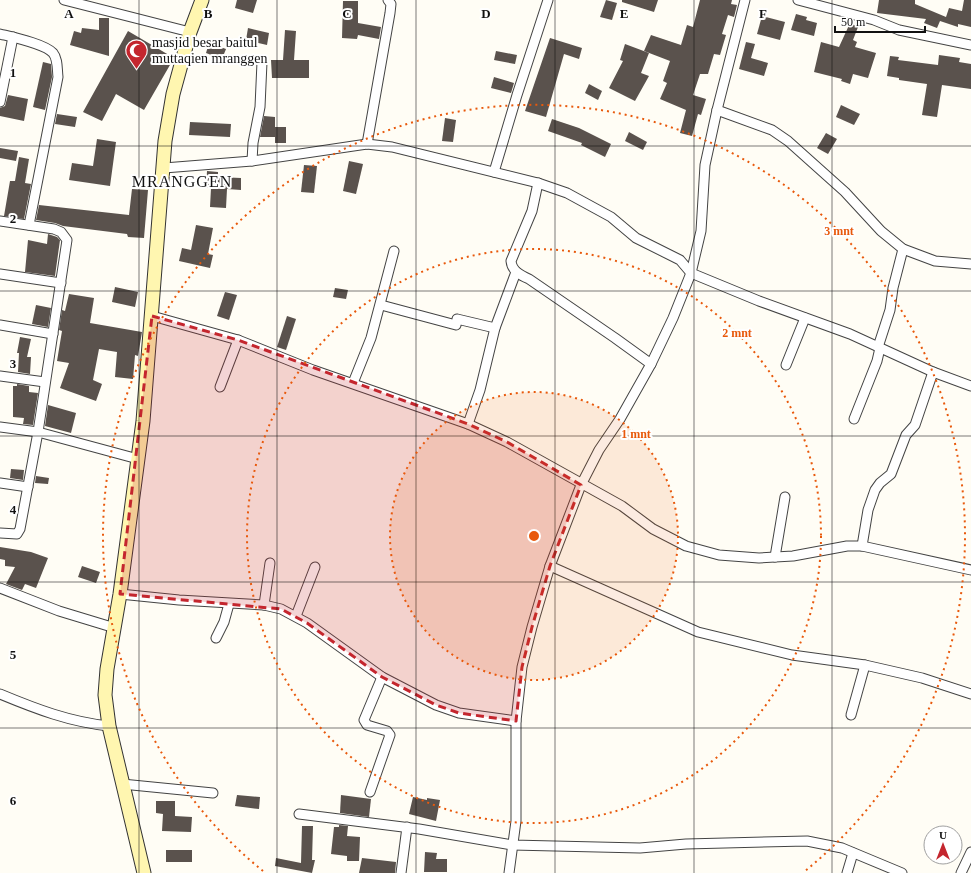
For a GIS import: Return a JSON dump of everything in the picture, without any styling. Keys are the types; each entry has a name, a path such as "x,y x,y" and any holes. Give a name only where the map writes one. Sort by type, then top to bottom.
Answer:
{"main road":[{"path":"144,873 109,726 105,695 107,669 115,628 138,459 152,316 165,140 173,94 190,32 202,0"}],"street":[{"path":"64,0 190,32"},
{"path":"367,144 390,12 391,4 388,0"},
{"path":"494,172 516,95 548,0"},
{"path":"509,873 516,822 516,721 522,667 550,566 581,485 599,450 620,419 651,364 673,318 691,273 701,231 706,164 717,110 745,0"},
{"path":"798,0 874,20 899,30 971,45"},
{"path":"0,34 14,37 52,52 57,61 58,77 29,225"},
{"path":"0,102 14,37"},
{"path":"252,161 253,144 260,107 262,62"},
{"path":"717,110 772,130 788,141 845,192 881,231 903,250 935,261 971,264"},
{"path":"164,168 252,161 367,144 392,148 538,183 568,193 610,217 636,238 680,260 691,273 850,334 933,372 971,386"},
{"path":"538,183 532,211 511,261 511,267 516,272 615,338 651,364"},
{"path":"0,221 54,229 65,235 67,240 38,432 18,533 13,535 0,533"},
{"path":"854,419 877,361 903,250"},
{"path":"352,383 371,338 381,305 394,251"},
{"path":"468,424 480,390 495,328 516,272"},
{"path":"0,274 61,283"},
{"path":"381,305 456,326 457,319 495,328"},
{"path":"152,316 238,340 313,370 468,424 507,442 581,485 622,506 653,529 686,546 719,555 741,558 808,554 847,546 862,546 971,570"},
{"path":"786,365 805,318"},
{"path":"0,325 53,334"},
{"path":"220,387 238,340"},
{"path":"862,546 868,510 875,490 880,483 891,474 906,435 917,421 933,372"},
{"path":"0,376 45,382"},
{"path":"0,428 38,432 138,459"},
{"path":"0,483 28,487"},
{"path":"775,557 785,497"},
{"path":"264,605 270,563"},
{"path":"550,566 698,632 792,655 865,665 922,678 971,694"},
{"path":"296,616 315,567"},
{"path":"0,588 59,610 115,628"},
{"path":"120,594 229,604 264,605 281,609 296,616 382,677 436,705 451,710 516,721"},
{"path":"216,638 224,622 229,604"},
{"path":"851,715 865,665"},
{"path":"370,792 390,735 385,729 367,725 364,718 382,677"},
{"path":"0,694 54,716 90,724 109,726"},
{"path":"122,784 213,794"},
{"path":"299,814 407,827 512,845 640,848 686,844 807,841 842,848 902,873"},
{"path":"401,873 407,827"},
{"path":"961,873 971,852"},
{"path":"847,873 853,853"}],"highlighted area":[{"path":"152,316 238,340 468,424 507,442 581,485 550,566 532,627 522,667 516,721 459,713 436,705 382,677 307,623 281,609 120,594"}],"building":[{"path":"237,0 257,0 253,13 235,8"},
{"path":"606,0 617,3 612,20 600,17"},
{"path":"622,0 658,0 654,12 622,2"},
{"path":"700,0 732,0 731,4 737,5 734,17 728,15 722,34 726,35 720,55 714,54 708,74 700,74 693,95 706,99 701,115 698,114 692,136 680,133 686,110 660,99 667,83 663,81 670,61 644,51 651,35 681,45 687,25 693,27"},
{"path":"879,0 915,0 915,4 946,17 949,8 962,11 964,0 971,0 971,27 958,24 958,27 940,21 937,28 924,23 926,19 877,13"},
{"path":"343,1 358,1 358,23 381,27 379,39 358,35 357,39 342,38"},
{"path":"796,14 807,17 806,20 817,23 814,36 791,30"},
{"path":"762,16 785,22 780,40 757,34"},
{"path":"99,18 109,18 109,56 70,45 74,31 81,33 82,28 99,30"},
{"path":"850,23 858,27 853,40 857,42 855,47 876,53 868,78 853,74 850,84 841,81 842,79 814,72 821,42 839,47"},
{"path":"248,28 269,33 267,45 246,40"},
{"path":"285,30 296,31 294,60 309,60 309,78 272,78 271,60 283,60"},
{"name":"masjid besar baitul muttaqien mranggen","path":"128,31 174,58 144,110 116,94 102,121 83,112"},
{"path":"550,38 582,48 579,59 564,54 546,117 525,111"},
{"path":"746,42 755,44 751,58 768,63 764,76 739,69"},
{"path":"209,43 226,49 222,59 206,53"},
{"path":"625,44 649,53 641,73 649,76 635,101 609,88 623,61 620,60"},
{"path":"496,51 517,55 515,64 494,60"},
{"path":"939,55 960,58 959,62 971,64 971,89 942,85 937,117 922,115 927,84 899,80 899,78 887,76 890,56 899,57 898,60 938,65"},
{"path":"43,62 51,64 52,77 45,110 33,107"},
{"path":"494,77 514,83 511,93 491,88"},
{"path":"589,84 602,91 598,100 585,93"},
{"path":"8,95 28,99 24,121 0,116 0,108 5,106"},
{"path":"841,105 860,114 854,125 836,117"},
{"path":"57,114 77,117 75,127 55,124"},
{"path":"264,116 275,117 275,127 286,127 286,143 275,143 275,137 260,137"},
{"path":"445,118 456,120 453,142 442,141"},
{"path":"552,119 579,128 611,144 605,157 581,145 582,143 548,131"},
{"path":"190,122 231,124 230,137 189,135"},
{"path":"629,132 647,142 643,150 625,141"},
{"path":"826,133 837,139 828,154 817,148"},
{"path":"97,139 116,142 110,186 69,180 72,163 93,166"},
{"path":"0,148 18,151 16,161 0,158"},
{"path":"19,157 29,159 25,183 31,184 24,219 4,216 10,181 15,181"},
{"path":"349,161 363,164 356,194 343,191"},
{"path":"304,165 317,166 314,193 301,192"},
{"path":"207,171 218,172 218,177 241,178 241,190 227,189 226,208 210,207 211,188 206,188"},
{"path":"132,189 148,190 144,238 128,237 127,234 63,226 36,220 39,205 129,215"},
{"path":"196,225 213,228 208,254 213,255 210,268 179,261 182,248 191,250"},
{"path":"48,234 57,237 60,240 55,276 25,272 28,240 47,244"},
{"path":"115,287 138,292 135,307 112,302"},
{"path":"335,288 348,290 346,299 333,297"},
{"path":"225,292 237,295 229,320 217,316"},
{"path":"69,294 94,298 90,323 142,332 138,356 135,355 133,379 115,377 117,352 99,349 93,380 102,384 96,401 60,388 69,363 57,361 62,331 59,330 62,310 65,311"},
{"path":"36,305 51,308 48,327 32,324"},
{"path":"287,316 296,319 286,350 277,347"},
{"path":"20,337 31,339 27,357 31,357 30,374 18,372 19,353 17,353"},
{"path":"17,384 29,386 29,392 38,393 33,425 23,424 24,418 13,417 13,386 17,386"},
{"path":"48,405 76,413 71,433 45,426"},
{"path":"11,469 24,470 23,480 10,478"},
{"path":"36,476 49,478 48,484 35,483"},
{"path":"0,547 31,552 48,558 36,588 25,584 22,590 6,584 15,567 5,566 5,560 0,559"},
{"path":"82,566 100,572 96,583 78,577"},
{"path":"237,795 260,797 259,809 235,806"},
{"path":"341,795 371,799 369,817 340,813"},
{"path":"413,797 427,800 427,798 440,800 436,821 409,814"},
{"path":"156,801 175,801 175,816 192,817 191,832 162,831 163,814 156,813"},
{"path":"339,825 348,826 347,836 360,837 359,861 347,861 347,856 331,854 334,827 339,827"},
{"path":"302,826 313,826 312,860 315,860 312,873 275,866 276,858 301,863"},
{"path":"166,850 192,850 192,862 166,862"},
{"path":"425,852 437,853 436,859 447,859 447,872 424,872"},
{"path":"362,858 396,862 395,873 359,873"}],"place":[{"name":"masjid besar baitul muttaqien mranggen","path":"137,70"}],"district":[{"name":"MRANGGEN","path":"182,181"}]}
